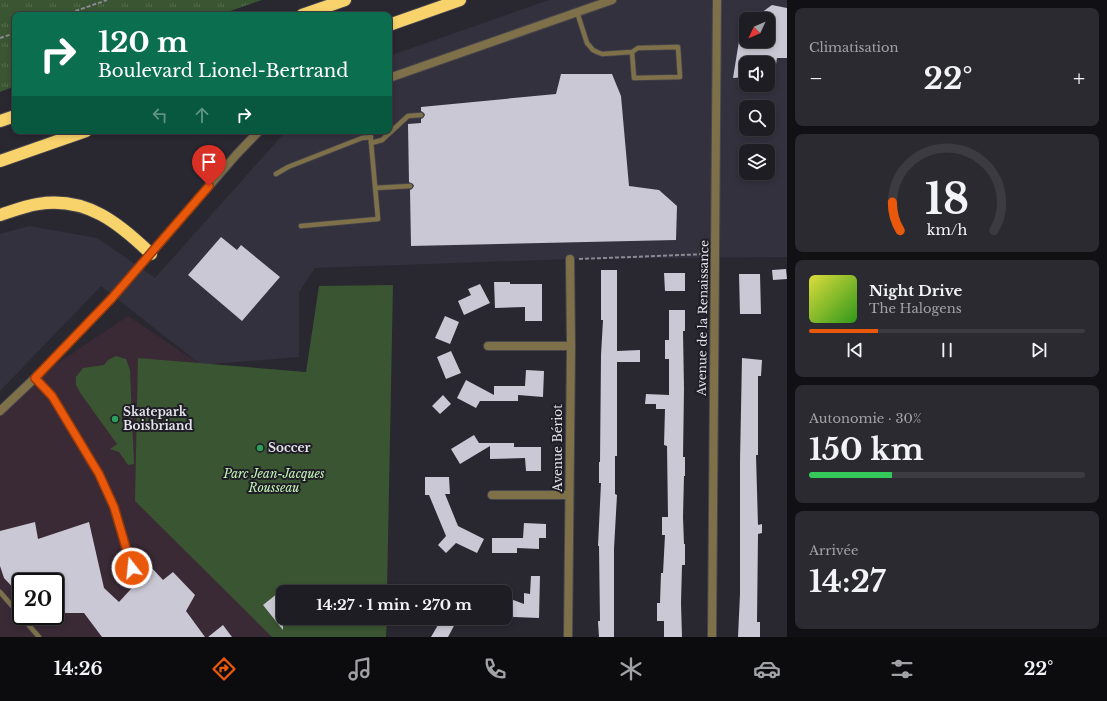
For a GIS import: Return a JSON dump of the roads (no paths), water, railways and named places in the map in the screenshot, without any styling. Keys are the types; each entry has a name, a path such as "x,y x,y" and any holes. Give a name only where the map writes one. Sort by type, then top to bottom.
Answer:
{"highway":[{"path":"310,12 344,0"},
{"path":"392,24 460,0"},
{"path":"0,121 12,117"},
{"path":"0,161 77,134"},
{"path":"0,215 38,204 59,202 80,206 114,221 151,254"}],"street":[{"path":"392,77 612,0"},
{"name":"Avenue de la Renaissance","path":"712,637 717,0"},
{"path":"0,411 35,378 112,298 236,155 256,134"},
{"name":"Avenue Bériot","path":"568,637 571,346 570,259"},
{"path":"488,346 571,346"},
{"path":"492,495 570,495"}],"lane":[{"path":"576,12 588,43 593,50 602,54 632,52 638,48 678,47 680,77 634,78 632,52"},
{"path":"392,131 408,116 421,116"},
{"path":"301,226 378,219 370,134"},
{"path":"371,144 382,140 388,134"},
{"path":"276,174 288,167 362,138 371,137"},
{"path":"375,188 410,186"},
{"path":"35,378 52,396 99,474 114,507 132,568"},
{"path":"0,592 39,637"}],"place":[{"name":"Skatepark Boisbriand","path":"115,419"},
{"name":"Soccer","path":"260,448"}],"park label":[{"name":"Parc Jean-Jacques Rousseau","path":"274,481"}]}
